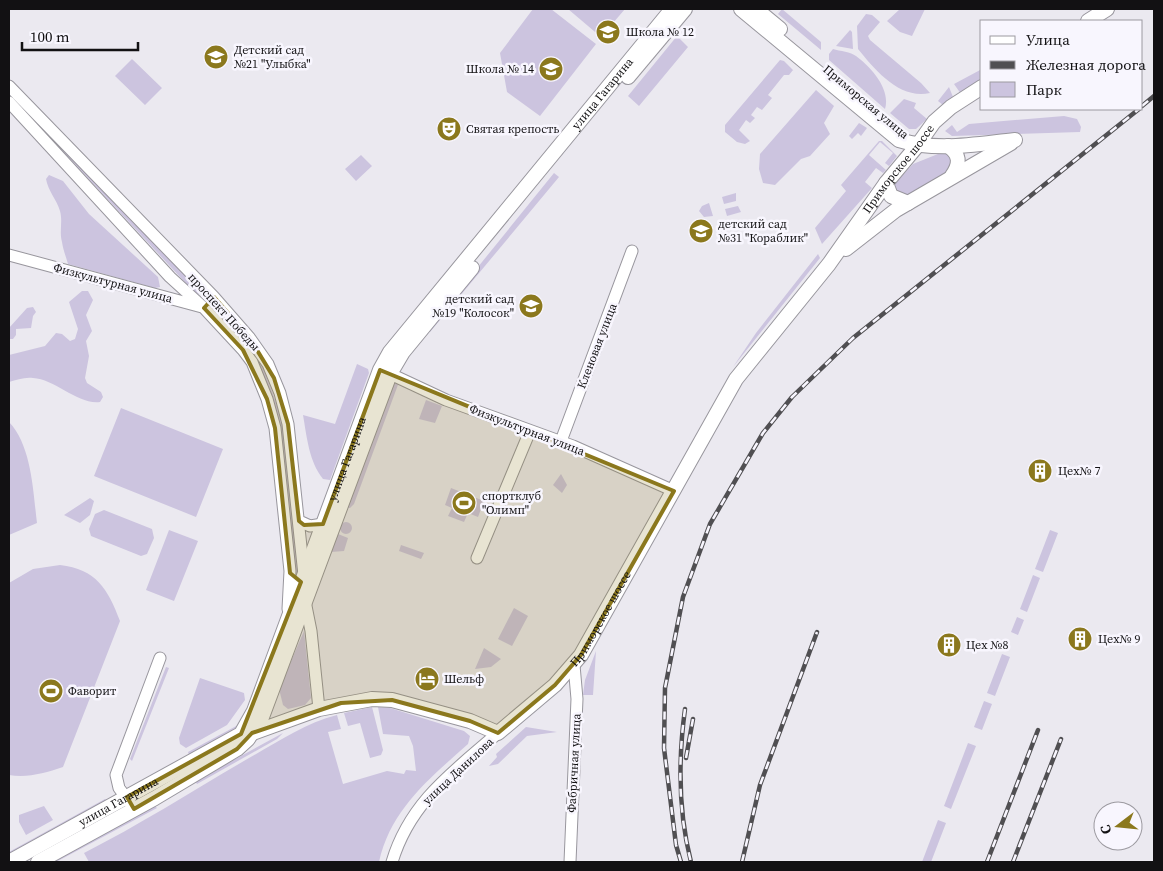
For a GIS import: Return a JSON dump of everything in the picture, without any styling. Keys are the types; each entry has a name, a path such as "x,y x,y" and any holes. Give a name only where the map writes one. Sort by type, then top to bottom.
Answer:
{"main road":[{"name":"улица Гагарина","path":"247,734 287,620 310,573 385,372 390,352 672,9"},
{"name":"улица Гагарина","path":"38,862 247,734 262,717 305,603 310,573 323,524 385,372 685,9"},
{"name":"Приморская улица","path":"741,9 917,146"},
{"name":"Приморская улица","path":"756,9 874,114"},
{"path":"1090,20 1107,9"},
{"name":"Приморское шоссе","path":"498,733 545,694 574,665 736,379 829,264 886,183 942,114 980,89"},
{"name":"Приморское шоссе","path":"829,264 872,226 952,176 1015,140 948,146"},
{"path":"917,146 948,146 954,151 958,159 958,168 952,176"},
{"path":"886,183 892,196 908,203"},
{"path":"247,734 319,709 358,700 392,700 470,721 498,733"},
{"name":"улица Гагарина","path":"9,862 130,804"}],"street":[{"name":"проспект Победы","path":"9,86 214,298 255,344 268,364 280,393 288,424 299,521 310,573"},
{"name":"проспект Победы","path":"9,102 170,277 204,308 244,350 252,362 267,399 275,428 290,573 287,620"},
{"name":"Кленовая улица","path":"561,442 632,251"},
{"name":"Физкультурная улица","path":"9,255 204,308"},
{"path":"204,308 214,298"},
{"name":"Физкультурная улица","path":"385,372 446,400 561,442 674,490"},
{"path":"477,558 530,431"},
{"path":"299,521 310,526 323,524"},
{"path":"290,573 294,577 310,573"},
{"path":"305,603 311,633 319,709"},
{"path":"130,804 116,782 116,775 160,658"},
{"name":"Фабричная улица","path":"570,862 577,699 574,665"},
{"name":"улица Данилова","path":"392,862 406,828 426,798 498,733"}],"highlighted area":[{"path":"214,297 249,337 274,378 288,424 299,521 304,525 323,524 380,370 674,491 581,655 555,685 498,733 470,721 392,700 341,703 252,733 237,749 134,809 127,797 241,734 301,582 290,573 275,428 267,399 243,350 204,308"}],"green space":[{"path":"533,9 551,9 596,44 540,116 507,92 500,53"},
{"path":"568,9 625,9 601,37"},
{"path":"782,9 821,42 821,50 778,14"},
{"path":"900,9 925,9 912,36 900,32 887,21"},
{"path":"866,14 872,15 880,22 868,36 870,40 921,83 930,93 908,92 889,82 858,49 857,26"},
{"path":"850,30 852,32 853,49 836,46"},
{"path":"677,36 688,47 639,106 628,96"},
{"path":"833,49 854,55 873,72 885,94 885,109 829,60 829,54"},
{"path":"132,59 162,88 145,105 115,76"},
{"path":"780,60 784,61 793,70 789,75 784,75 768,95 772,98 762,110 757,107 751,115 755,118 750,123 746,120 739,130 750,141 745,144 737,142 725,132 725,125"},
{"path":"980,70 980,82 961,94 954,84"},
{"path":"949,87 953,97 943,105 938,101"},
{"path":"816,90 834,106 824,123 830,134 810,156 801,159 775,185 763,183 759,169 760,154"},
{"path":"904,99 916,103 914,108 927,119 916,129 909,129 890,113"},
{"path":"18,103 200,291 199,294 195,293"},
{"path":"1064,116 1077,119 1081,127 1080,132 952,136 945,131 952,125 957,132 969,124"},
{"path":"859,123 867,128 861,136 858,133 852,139 849,136"},
{"path":"879,141 882,141 897,156 889,166 885,163 893,153 880,142 869,155 886,170 883,173 876,168 865,182 872,188 822,244 815,228 846,191 841,185"},
{"path":"943,152 953,159 949,171 909,196 901,197 892,187 913,164"},
{"path":"361,155 372,166 356,181 345,169"},
{"path":"554,173 559,177 430,332 427,330"},
{"path":"49,175 63,181 89,214 158,277 160,287 155,288 68,264 61,238 60,211 46,179"},
{"path":"736,193 736,201 724,204 722,197"},
{"path":"709,203 713,216 704,217 699,211 702,206"},
{"path":"738,206 741,212 727,216 725,209"},
{"path":"818,254 820,258 733,367 756,333"},
{"path":"82,291 88,291 93,300 86,315 92,331 86,341 89,356 85,378 87,383 101,392 103,397 100,402 83,400 41,379 27,378 9,382 9,355 45,346 56,333 62,334 70,341 75,339 78,329 69,302"},
{"path":"33,307 36,312 33,316 31,328 16,329 16,335 13,339 9,339 9,328 27,308"},
{"path":"222,315 252,348 262,365 282,418 298,574 295,574 273,405 218,317"},
{"path":"357,364 368,369 369,373 330,480 323,479 315,465 307,441 303,415 335,424"},
{"path":"399,382 354,504 350,508 345,508 393,383"},
{"path":"426,400 442,406 435,423 419,419"},
{"path":"121,408 223,449 196,517 94,476"},
{"path":"9,422 17,432 27,456 37,523 9,535"},
{"path":"561,474 567,485 562,493 553,485"},
{"name":"спортклуб \"Олимп\"","path":"451,488 484,501 478,517 468,513 464,522 448,516 452,508 445,505"},
{"path":"90,498 94,501 90,515 80,523 64,515"},
{"path":"104,510 152,529 154,538 147,554 141,556 91,536 89,529 95,514"},
{"path":"344,522 348,522 352,528 348,534 344,534 340,530 340,526"},
{"path":"169,530 198,541 174,601 146,590"},
{"path":"1050,530 1058,533 1043,572 1035,569"},
{"path":"338,534 348,538 344,551 331,552"},
{"path":"401,545 424,553 421,559 399,551"},
{"name":"Фаворит","path":"60,565 83,571 99,582 111,599 120,621 63,767 30,775 9,775 9,583 33,569"},
{"path":"1033,575 1040,578 1027,612 1020,609"},
{"path":"514,608 528,616 512,646 498,639"},
{"path":"1017,617 1024,620 1018,635 1011,632"},
{"path":"304,631 311,698 305,705 288,709 283,705 279,689"},
{"path":"484,648 501,659 491,667 475,669"},
{"path":"596,651 593,695 583,695 585,680"},
{"path":"1002,654 1010,657 995,696 987,693"},
{"path":"166,667 169,668 132,761 130,759"},
{"path":"200,678 244,693 245,700 227,725 186,748 180,744 179,738"},
{"path":"984,701 992,704 982,730 974,727"},
{"path":"372,707 383,750 381,755 370,758 360,723 348,726 344,713"},
{"path":"378,707 390,708 464,731 470,736 468,744 413,796 402,811 392,826 379,862 89,862 84,853 147,819 292,734 325,718 337,715 341,729 328,732 343,784 387,771 404,774 406,770 416,771 413,746 409,736 383,734"},
{"path":"240,724 240,730 189,755 188,752"},
{"path":"526,727 557,732 527,736 498,764 489,766 497,757 496,754"},
{"path":"283,733 277,739 197,784 195,781"},
{"path":"968,743 976,746 951,809 944,806"},
{"path":"105,799 110,803 9,858 9,852"},
{"path":"154,805 157,808 56,862 48,862"},
{"path":"44,806 53,820 26,835 19,822 19,815"},
{"path":"938,820 946,823 931,862 922,862"}],"railway":[{"path":"1143,105 1154,96"},
{"path":"681,862 676,845 664,748 665,688 683,597 710,524 763,433 792,397 853,338 1138,110"},
{"path":"742,862 760,785 817,632"},
{"path":"685,709 680,786 691,862"},
{"path":"686,758 693,719"},
{"path":"987,862 1038,730"},
{"path":"1013,862 1061,739"}],"place":[{"name":"Школа № 12","path":"608,32"},
{"name":"Детский сад №21 \"Улыбка\"","path":"216,57"},
{"name":"Школа № 14","path":"551,69"},
{"name":"Святая крепость","path":"449,129"},
{"name":"детский сад №31 \"Кораблик\"","path":"701,231"},
{"name":"детский сад №19 \"Колосок\"","path":"531,306"},
{"name":"Цех№ 7","path":"1040,471"},
{"name":"спортклуб \"Олимп\"","path":"464,503"},
{"name":"Цех№ 9","path":"1080,639"},
{"name":"Цех №8","path":"949,645"},
{"name":"Шельф","path":"427,679"},
{"name":"Фаворит","path":"51,691"}]}
